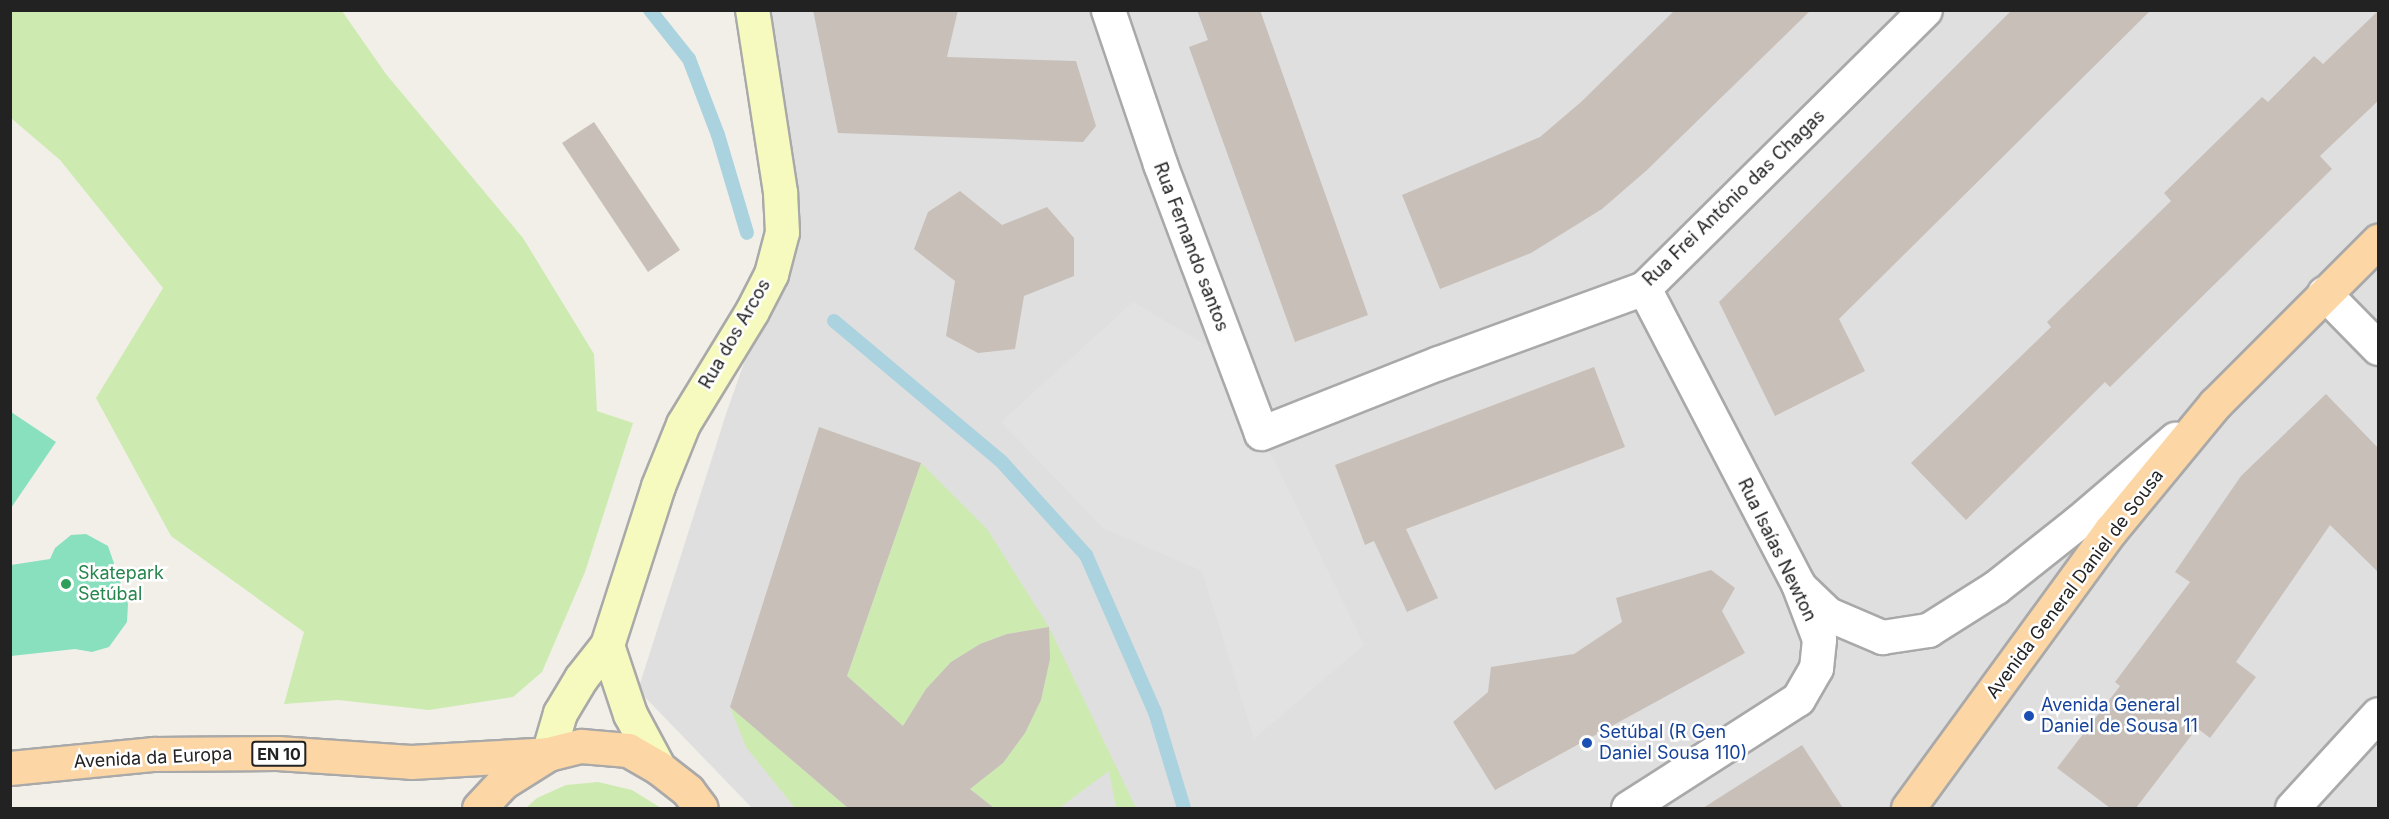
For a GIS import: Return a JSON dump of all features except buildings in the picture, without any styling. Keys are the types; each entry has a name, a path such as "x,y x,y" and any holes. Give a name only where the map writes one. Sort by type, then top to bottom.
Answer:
{"main road":[{"name":"Avenida General Daniel de Sousa","path":"1908,808 2111,530 2215,404 2324,293 2379,241"},
{"name":"EN 10","path":"479,808 502,783 548,754 581,746 628,750 659,768 688,791 701,808"},
{"name":"Avenida da Europa","path":"10,768 154,754 278,753 411,762 548,754"}],"street":[{"name":"Rua dos Arcos","path":"548,754 560,713 581,678 607,645 658,486 682,424 752,311 771,274 782,232 780,192 752,10"},
{"name":"Rua Fernando santos","path":"1108,10 1160,164 1261,433 1311,413"},
{"name":"Rua Frei António das Chagas","path":"1311,413 1521,331 1644,288 1924,10"},
{"name":"Rua Isaías Newton","path":"1628,808 1798,699 1816,668 1819,639 1798,584 1644,288"},
{"path":"2324,293 2379,348"},
{"path":"1798,584 1828,614 1882,637 1928,630 2014,573 2215,404"},
{"path":"607,645 630,714 659,768"},
{"path":"2292,808 2379,714"}],"shaded area":[{"path":"769,11 2378,11 2378,808 752,808 638,690 726,414 797,212"},
{"path":"1133,302 1223,355 1364,645 1254,739 1202,571 1103,528 1001,422"}],"green space":[{"path":"11,10 342,11 386,74 523,238 594,354 597,411 633,423 585,572 542,672 513,697 429,710 338,700 284,704 304,632 171,536 96,398 163,288 60,160 11,118"},
{"path":"11,412 56,442 11,508"},
{"path":"921,463 987,529 1049,627 1136,808 1116,808 1109,771 1059,808 994,808 970,789 1003,763 1025,733 1041,700 1050,659 1048,627 1007,634 980,644 951,662 926,689 903,726 847,676"},
{"name":"Skatepark Setúbal","path":"86,534 108,546 128,604 127,622 109,647 92,652 75,649 11,656 11,565 50,559 55,548 71,535"},
{"path":"730,707 848,808 795,808 746,747"},
{"path":"598,782 632,790 661,808 526,808 537,798 566,785"}],"waterway":[{"path":"650,10 689,59 718,135 747,233"},
{"path":"834,321 1001,461 1086,555 1155,712 1184,808"}],"place":[{"name":"Skatepark Setúbal","path":"66,584"},
{"name":"Avenida General Daniel de Sousa 11","path":"2029,716"},
{"name":"Setúbal (R Gen Daniel Sousa 110)","path":"1587,743"}]}
